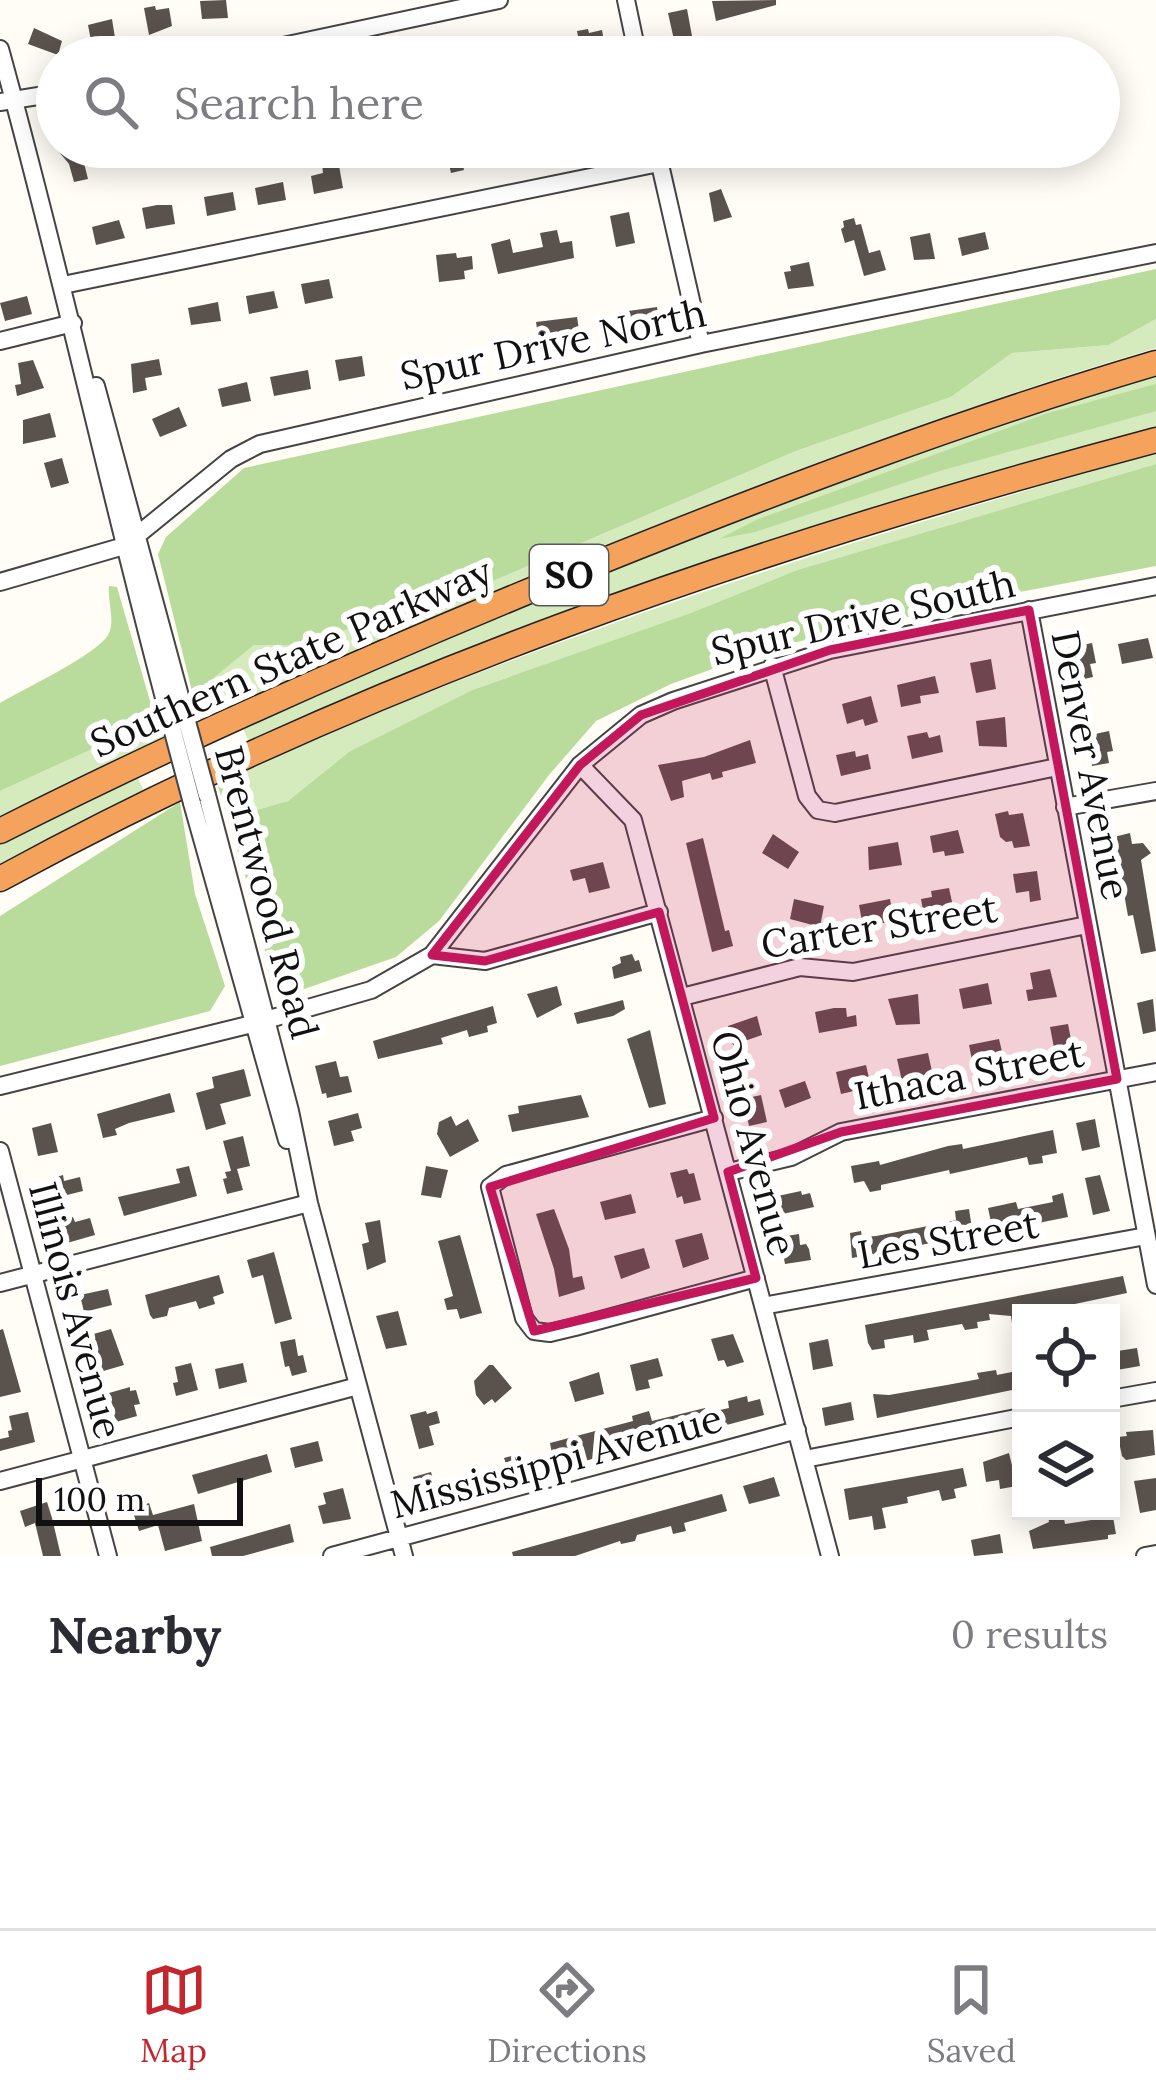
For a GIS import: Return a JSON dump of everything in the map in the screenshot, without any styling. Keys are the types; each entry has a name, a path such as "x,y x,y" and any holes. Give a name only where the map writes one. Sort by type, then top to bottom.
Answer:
{"highway":[{"name":"Southern State Parkway","path":"0,831 104,778 373,657 632,549 856,462 1156,363"},
{"name":"Southern State Parkway","path":"0,880 286,738 560,627 832,534 1156,440"}],"street":[{"path":"330,36 499,0"},
{"path":"626,0 634,36"},
{"name":"Brentwood Road","path":"0,49 7,101 73,323 93,374 131,541 402,1547"},
{"path":"63,285 598,168"},
{"path":"660,168 701,344"},
{"name":"Spur Drive North","path":"0,582 131,541 231,459 260,444 701,344 1156,253"},
{"path":"0,341 73,323"},
{"name":"Spur Drive South","path":"0,1086 371,990 432,955 580,765 641,715 704,688 830,650 1156,586"},
{"name":"Denver Avenue","path":"1029,610 1156,1285"},
{"path":"772,666 807,796 818,810 835,813 1057,767"},
{"name":"Ohio Avenue","path":"580,765 633,820 830,1556"},
{"path":"1065,807 1156,791"},
{"path":"432,955 485,962 659,912"},
{"name":"Carter Street","path":"682,997 800,967 853,972 1088,925"},
{"name":"Ithaca Street","path":"728,1172 791,1156 841,1132 1156,1072"},
{"path":"714,1118 506,1175 490,1187 493,1209 524,1318 534,1331 550,1333 756,1278"},
{"name":"Illinois Avenue","path":"0,1150 108,1556"},
{"path":"0,1283 309,1203"},
{"name":"Les Street","path":"763,1306 1146,1236"},
{"path":"0,1480 358,1386"},
{"path":"1120,1397 1156,1391"},
{"path":"805,1459 1012,1419"},
{"name":"Mississippi Avenue","path":"332,1556 402,1547 797,1430"},
{"path":"1145,1556 1156,1554"}],"highlighted area":[{"path":"1029,610 1117,1079 841,1132 728,1172 756,1278 534,1331 490,1187 714,1118 659,912 485,961 432,955 580,765 641,715 830,650"}],"green space":[{"path":"1156,269 1156,319 1109,345 1012,353 951,397 796,451 458,596 406,598 315,646 254,645 193,695 158,554 166,537 244,468"},
{"path":"1156,319 1156,348 922,425 692,511 238,704 237,696 200,720 193,695 254,645 315,646 406,598 458,596 796,451 951,397 1012,353 1109,345"},
{"path":"1156,374 1156,427 919,495 518,628 249,742 243,728 650,552 917,452"},
{"path":"1156,384 1156,411 719,539 756,520 1048,413"},
{"path":"1156,453 1156,464 797,570 692,613 472,690 350,751 288,801 250,812 233,788 217,783 563,641 916,523"},
{"path":"1156,464 1156,566 770,648 671,684 596,721 549,775 439,921 396,957 287,995 270,981 262,932 217,783 233,788 250,812 288,801 350,751 472,690 691,613 797,570"},
{"path":"109,586 117,587 150,701 158,710 145,725 0,791 0,703 101,643 111,624"},
{"path":"158,710 164,737 0,820 0,791 145,725"},
{"path":"138,778 144,791 0,864 0,843"},
{"path":"180,802 195,894 225,986 210,1011 0,1066 0,916"}],"building":[{"path":"226,0 228,18 202,19 200,1"},
{"path":"776,0 776,5 716,21 712,1"},
{"path":"155,6 156,10 169,8 172,26 149,35 144,8"},
{"path":"687,9 692,36 673,36 668,13"},
{"path":"112,19 115,36 90,36 88,25"},
{"path":"34,28 51,36 36,36 36,47 28,44"},
{"path":"602,30 603,36 578,36 577,31"},
{"path":"70,168 85,168 88,179 74,182"},
{"path":"322,168 339,168 343,188 314,194 311,176 323,173"},
{"path":"283,182 286,200 258,205 255,188"},
{"path":"721,189 732,217 714,222 709,193"},
{"path":"233,192 236,210 207,216 204,197"},
{"path":"172,205 175,224 146,229 142,208"},
{"path":"629,212 635,243 616,247 610,216"},
{"path":"854,218 856,225 861,224 869,253 880,250 886,270 864,276 854,240 845,243 841,229 843,221"},
{"path":"119,220 125,238 96,245 92,227"},
{"path":"557,230 560,243 572,241 574,258 498,274 491,244 510,239 513,253 543,247 540,233"},
{"path":"985,232 989,249 962,256 958,238"},
{"path":"930,233 935,259 914,260 910,237"},
{"path":"456,253 457,258 472,256 473,269 464,271 465,279 439,282 436,255"},
{"path":"809,262 814,286 788,289 784,272"},
{"path":"329,279 333,298 305,304 301,284"},
{"path":"274,291 278,308 249,314 246,296"},
{"path":"27,296 32,314 5,321 0,303"},
{"path":"218,302 221,321 191,325 188,308"},
{"path":"657,307 659,319 616,325 614,313"},
{"path":"577,317 580,336 538,335 536,322"},
{"path":"362,356 365,376 339,381 335,360"},
{"path":"159,359 162,375 145,378 147,390 133,393 131,364"},
{"path":"33,360 44,388 17,396 15,385 21,384 18,363"},
{"path":"308,370 311,389 274,396 270,377"},
{"path":"247,382 251,401 222,407 218,389"},
{"path":"179,407 187,426 160,437 152,419"},
{"path":"50,413 56,437 23,444 23,420"},
{"path":"62,458 69,483 51,488 44,463"},
{"path":"1148,638 1153,658 1122,664 1118,644"},
{"path":"1092,643 1093,677 1075,681 1068,648"},
{"path":"991,659 996,689 976,693 970,663"},
{"path":"935,676 939,693 920,696 921,703 901,707 897,685"},
{"path":"871,696 878,722 865,726 863,719 847,724 842,704"},
{"path":"1005,717 1007,747 979,746 976,721"},
{"path":"1109,731 1113,751 1107,752 1109,763 1092,766 1086,736"},
{"path":"927,732 929,738 940,735 943,752 912,759 907,736"},
{"path":"750,740 756,763 722,772 723,777 712,780 710,773 682,781 684,797 671,801 658,765 704,757"},
{"path":"855,751 856,757 868,754 871,769 841,776 836,755"},
{"path":"1008,811 1009,815 1023,813 1030,846 1014,848 1012,841 1000,837 995,814"},
{"path":"958,830 964,853 933,853 930,836"},
{"path":"1130,833 1132,844 1143,843 1151,853 1141,860 1156,951 1141,954 1133,915 1128,916 1114,837"},
{"path":"773,834 799,852 788,869 762,853"},
{"path":"703,838 725,931 729,930 733,946 712,952 686,843"},
{"path":"898,842 902,865 869,870 868,847"},
{"path":"603,862 610,888 589,893 585,878 573,881 570,870"},
{"path":"1037,871 1041,900 1030,902 1029,891 1016,893 1013,874"},
{"path":"949,888 954,911 924,916 921,899 932,897 931,891"},
{"path":"794,899 824,906 820,927 790,919"},
{"path":"890,899 894,921 863,927 859,905"},
{"path":"632,954 642,971 614,979 612,967 621,963 620,957"},
{"path":"1050,969 1057,997 1028,1001 1026,990 1033,989 1030,973"},
{"path":"988,983 992,1004 963,1009 959,989"},
{"path":"557,986 562,1005 537,1018 527,994"},
{"path":"918,994 920,1024 896,1025 888,999"},
{"path":"1153,999 1156,1031 1143,1034 1137,1003"},
{"path":"623,1000 625,1009 613,1016 577,1024 574,1013"},
{"path":"493,1006 497,1023 487,1026 488,1032 469,1037 467,1030 441,1038 443,1044 378,1059 373,1041"},
{"path":"846,1008 847,1017 856,1015 857,1026 819,1033 815,1012"},
{"path":"757,1016 762,1035 733,1045 728,1026"},
{"path":"1068,1024 1073,1050 1055,1053 1050,1027"},
{"path":"650,1030 666,1104 649,1108 627,1039"},
{"path":"999,1039 1004,1060 973,1065 969,1045"},
{"path":"928,1053 933,1076 902,1081 897,1059"},
{"path":"336,1061 340,1077 348,1076 352,1092 327,1098 315,1066"},
{"path":"866,1065 871,1087 841,1094 836,1072"},
{"path":"244,1069 251,1096 220,1104 226,1124 206,1130 196,1093 214,1088 212,1077"},
{"path":"805,1081 811,1098 785,1108 779,1090"},
{"path":"170,1093 175,1112 129,1123 115,1129 117,1135 103,1138 97,1114"},
{"path":"581,1095 589,1117 512,1132 508,1115 519,1113 518,1106"},
{"path":"761,1095 767,1122 749,1126 743,1099"},
{"path":"358,1113 362,1128 351,1131 354,1141 334,1146 328,1121"},
{"path":"451,1116 456,1126 468,1119 479,1141 450,1157 437,1134 439,1122"},
{"path":"1095,1119 1100,1147 1082,1151 1076,1123"},
{"path":"51,1123 58,1152 38,1156 32,1128"},
{"path":"1053,1130 1057,1153 1042,1156 1043,1163 1029,1165 1027,1157 950,1174 949,1170 881,1185 881,1190 870,1192 864,1181 854,1183 851,1166 879,1161 880,1165 948,1146 962,1144 963,1149"},
{"path":"243,1136 250,1166 237,1169 243,1190 227,1194 223,1179 231,1171 223,1141"},
{"path":"189,1166 197,1196 124,1216 118,1197 180,1183 176,1169"},
{"path":"426,1166 448,1170 441,1198 421,1195"},
{"path":"687,1169 694,1173 701,1200 684,1204 682,1196 677,1198 670,1173"},
{"path":"63,1175 64,1181 80,1177 83,1191 55,1198 50,1179"},
{"path":"1100,1175 1110,1211 1093,1215 1085,1178"},
{"path":"801,1191 802,1195 810,1193 814,1207 778,1215 773,1197"},
{"path":"1063,1193 1068,1217 993,1232 988,1208 1016,1202 1018,1209 1053,1202 1052,1196"},
{"path":"631,1194 636,1213 605,1220 600,1202"},
{"path":"554,1209 569,1249 573,1278 582,1276 585,1289 559,1297 536,1214"},
{"path":"969,1209 973,1235 852,1258 850,1233 876,1236 944,1223 956,1220 955,1211"},
{"path":"73,1217 75,1222 90,1218 95,1235 67,1243 61,1221"},
{"path":"380,1220 386,1262 367,1270 362,1244 369,1242 365,1223"},
{"path":"702,1233 709,1259 683,1268 675,1240"},
{"path":"799,1234 800,1245 806,1244 811,1260 785,1264 780,1237"},
{"path":"460,1235 482,1313 460,1319 457,1309 447,1310 444,1299 453,1296 438,1241"},
{"path":"644,1248 650,1268 621,1279 614,1256"},
{"path":"274,1252 292,1319 275,1324 263,1275 252,1278 247,1260"},
{"path":"219,1275 224,1293 213,1297 215,1304 199,1309 196,1301 169,1308 167,1316 153,1319 150,1315 145,1295"},
{"path":"1123,1276 1127,1293 1075,1304 1012,1304 1012,1323 1011,1316 989,1314 990,1320 977,1322 978,1328 965,1330 962,1324 927,1330 929,1340 914,1343 913,1335 884,1340 885,1348 872,1350 865,1325"},
{"path":"108,1289 112,1305 84,1312 80,1295"},
{"path":"398,1311 407,1345 386,1349 376,1316"},
{"path":"111,1329 124,1365 100,1372 90,1335"},
{"path":"0,1330 21,1392 0,1397"},
{"path":"733,1334 744,1362 727,1367 724,1360 718,1361 711,1339"},
{"path":"295,1339 307,1372 292,1376 289,1366 285,1367 280,1342"},
{"path":"828,1339 833,1366 813,1370 809,1343"},
{"path":"1137,1348 1140,1366 1120,1369 1120,1351"},
{"path":"658,1358 663,1376 648,1380 650,1388 636,1391 630,1365"},
{"path":"191,1363 198,1390 176,1396 175,1367"},
{"path":"243,1363 247,1382 219,1389 215,1369"},
{"path":"489,1365 512,1388 495,1403 492,1399 484,1405 474,1381"},
{"path":"599,1372 604,1394 575,1402 569,1382"},
{"path":"1012,1372 1012,1390 877,1418 873,1394 979,1379 977,1373"},
{"path":"130,1387 136,1390 140,1404 134,1405 137,1416 116,1422 109,1393"},
{"path":"747,1396 748,1402 760,1399 764,1415 693,1434 692,1429 582,1462 583,1467 568,1471 564,1468 510,1482 508,1474 487,1480 490,1488 463,1495 459,1477 506,1464 504,1458 552,1454 550,1443 633,1421 632,1416 649,1411 652,1421 705,1408 706,1413 729,1408 728,1401"},
{"path":"851,1402 854,1420 825,1426 822,1408"},
{"path":"437,1411 440,1423 429,1426 434,1445 419,1449 410,1415"},
{"path":"28,1412 35,1442 0,1451 0,1439 9,1437 12,1430 9,1416"},
{"path":"1153,1430 1155,1455 1126,1460 1120,1437 1127,1436 1126,1432"},
{"path":"318,1441 323,1461 295,1468 290,1448"},
{"path":"1009,1453 1012,1487 1000,1489 999,1480 986,1482 983,1462"},
{"path":"267,1454 272,1472 198,1494 192,1475"},
{"path":"963,1468 967,1486 954,1489 956,1498 942,1501 939,1490 907,1497 908,1503 882,1508 886,1528 874,1530 872,1516 849,1520 844,1489"},
{"path":"431,1472 439,1500 421,1505 413,1477"},
{"path":"774,1477 780,1496 749,1504 743,1486"},
{"path":"1156,1478 1156,1510 1140,1513 1134,1481"},
{"path":"343,1488 351,1519 323,1524 318,1506 326,1504 323,1493"},
{"path":"722,1494 727,1511 684,1523 686,1531 673,1534 671,1526 575,1556 513,1556 512,1552"},
{"path":"47,1502 61,1556 43,1556 35,1523 25,1527 20,1511"},
{"path":"149,1503 153,1515 194,1504 202,1541 165,1551 158,1525 139,1531 132,1509"},
{"path":"1049,1520 1064,1520 1065,1524 1114,1520 1116,1534 1033,1549 1029,1531"},
{"path":"290,1524 294,1542 243,1556 212,1556 210,1547"},
{"path":"1000,1534 1003,1553 974,1556 971,1540"}]}
